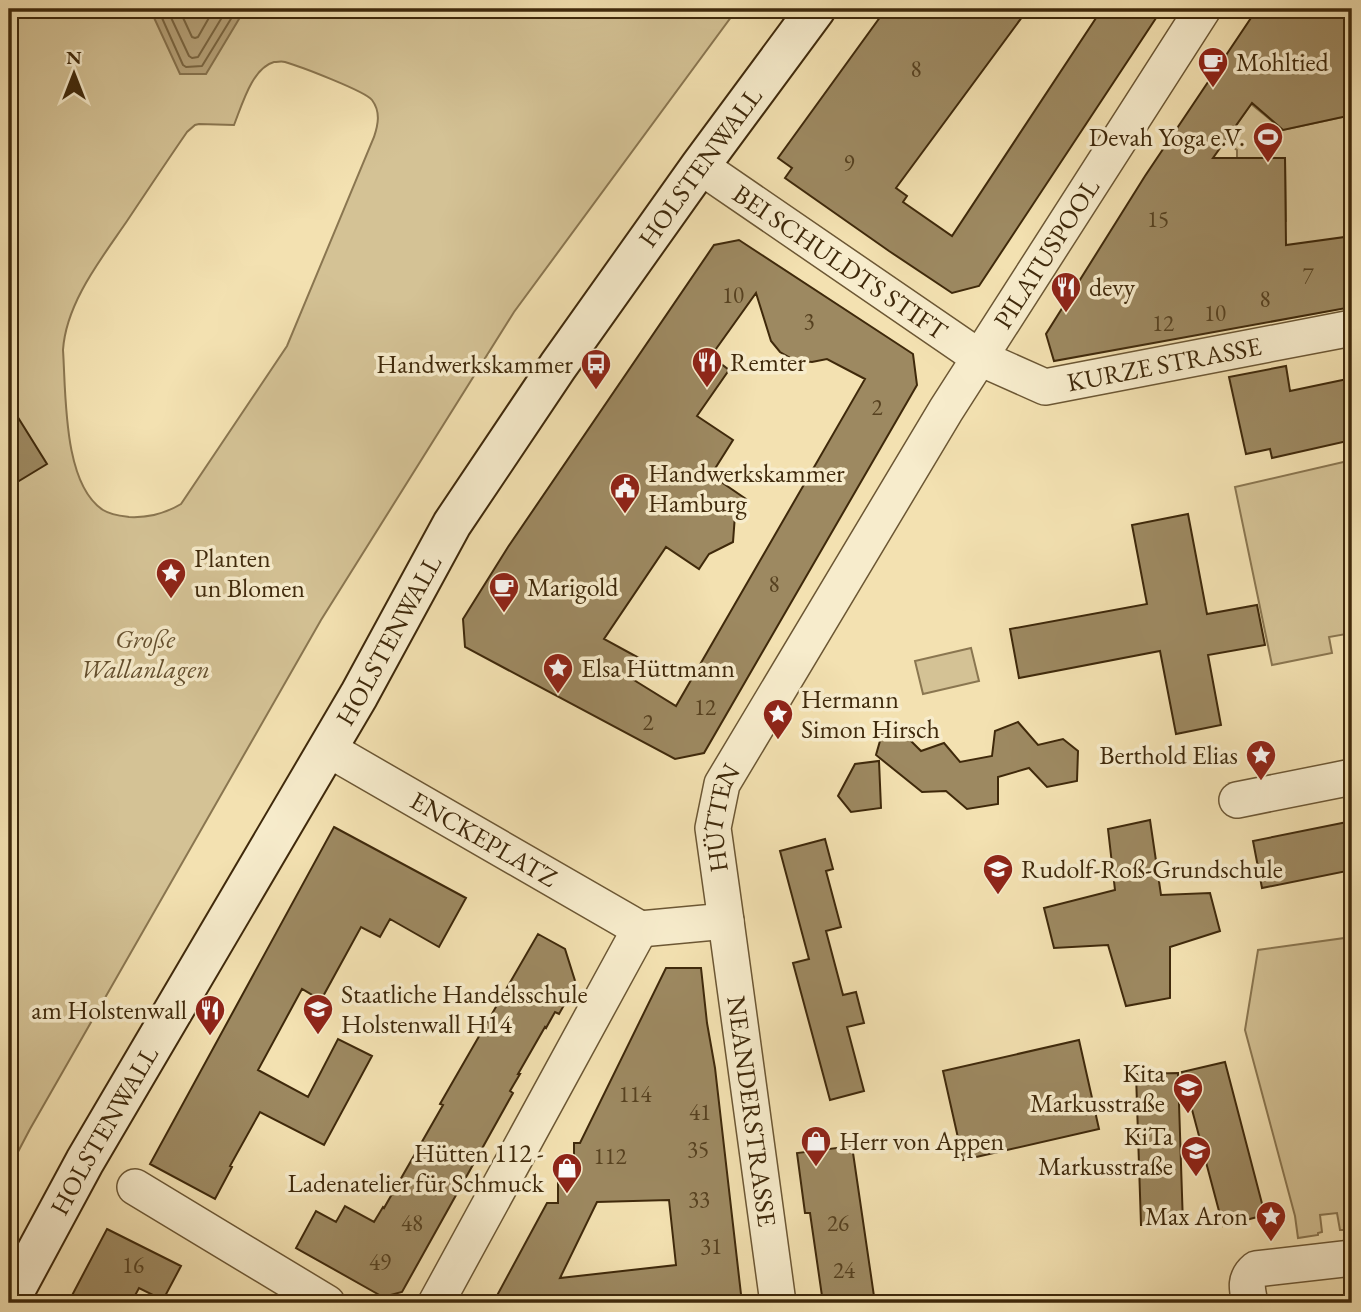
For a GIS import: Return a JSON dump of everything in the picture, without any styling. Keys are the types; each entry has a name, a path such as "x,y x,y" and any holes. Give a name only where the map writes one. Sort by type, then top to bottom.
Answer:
{"main road":[{"name":"HOLSTENWALL","path":"9,1302 85,1161 359,695 452,524 544,386 700,166 816,9"}],"street":[{"name":"PILATUSPOOL","path":"980,358 1203,9"},
{"name":"BEI SCHULDTS STIFT","path":"700,166 980,358"},
{"name":"KURZE STRASSE","path":"980,358 1045,387 1352,328"},
{"name":"HÜTTEN","path":"726,921 713,828 722,783 980,358"},
{"name":"ENCKEPLATZ","path":"328,749 640,929"},
{"path":"1237,800 1352,777"},
{"path":"436,1303 640,929 726,921"},
{"name":"NEANDERSTRASSE","path":"726,921 778,1303"},
{"path":"135,1188 327,1303"},
{"path":"1250,1303 1247,1281 1256,1269 1352,1258"}],"green space":[{"name":"Planten un Blomen","path":"9,9 737,9 514,312 321,620 9,1169","holes":["274,62 285,62 304,68 367,96 372,100 378,114 374,137 287,346 181,504 143,517 109,513 90,497 80,480 69,437 63,350 71,315 96,266 187,132 199,124 234,125 254,79 266,66"]},
{"path":"1251,104 1283,130 1352,115 1352,262 1348,263 1345,238 1134,290 1238,221 1286,221 1285,158 1237,158 1237,150 1225,141"},
{"path":"1352,460 1352,633 1329,637 1332,653 1272,665 1235,487"},
{"path":"971,648 979,681 923,694 915,661"},
{"path":"1352,937 1352,1232 1340,1230 1337,1213 1320,1215 1322,1232 1318,1235 1298,1238 1295,1216 1245,1030 1258,950"}],"water":[{"path":"150,9 245,9 206,74 180,74"}],"building":[{"path":"886,9 1028,9 896,188 907,196 903,202 952,236 1102,9 1162,9 979,286 952,293 785,178 792,168 778,158"},
{"path":"1257,9 1352,9 1352,115 1283,130 1252,103 1213,158 1285,158 1286,245 1345,237 1348,263 1352,262 1352,307 1054,361 1046,334 1145,176"},
{"path":"739,240 913,354 917,385 704,753 675,759 465,647 463,619 508,547 714,245","holes":["756,293 771,341 780,352 794,360 812,362 827,359 865,379 676,706 629,677 639,658 604,639 666,547 699,569 709,554 733,542 735,515 746,499 711,475 733,440 697,416 729,370 711,356"]},
{"path":"1286,366 1290,391 1352,378 1352,440 1272,458 1270,449 1246,454 1229,377"},
{"path":"9,403 47,464 9,487"},
{"path":"1188,514 1207,614 1257,605 1265,645 1208,655 1221,725 1176,734 1160,651 1019,678 1010,629 1147,604 1132,525"},
{"path":"1018,722 1038,745 1063,739 1078,751 1077,781 1047,787 1029,768 998,777 998,804 967,809 946,791 922,792 876,755 882,734 902,732 921,751 944,743 960,762 992,756 995,731"},
{"path":"879,761 881,808 851,812 838,796 855,764"},
{"path":"1150,820 1161,895 1210,893 1220,931 1170,947 1170,998 1126,1006 1108,945 1054,948 1044,908 1115,890 1108,829"},
{"path":"1352,821 1352,870 1262,888 1253,841"},
{"path":"334,827 466,898 439,947 390,919 380,937 361,927 321,1000 302,989 258,1070 308,1097 338,1039 372,1056 324,1145 260,1112 215,1199 150,1164"},
{"path":"825,839 833,869 826,871 841,927 826,931 843,995 856,992 864,1023 847,1027 864,1091 830,1100 793,963 809,959 780,851"},
{"path":"538,934 565,949 576,984 559,1014 555,1012 545,1027 518,1074 510,1091 513,1093 402,1292 383,1297 296,1248 316,1211 336,1222 345,1206 374,1222"},
{"path":"666,968 701,968 742,1303 493,1303 547,1203 558,1203 558,1171 574,1171 574,1143 580,1143","holes":["669,1200 676,1265 560,1278 597,1202"]},
{"path":"1079,1040 1099,1129 963,1160 943,1071"},
{"path":"1225,1062 1265,1215 1223,1226 1182,1072"},
{"path":"1178,1073 1183,1225 1141,1225 1136,1074"},
{"path":"852,1146 875,1303 823,1303 810,1213 805,1213 797,1153"},
{"path":"107,1229 181,1266 163,1300 139,1288 131,1303 68,1303"}],"place":[{"name":"Mohltied","path":"1213,89"},
{"name":"Devah Yoga e.V.","path":"1268,164"},
{"name":"devy","path":"1066,314"},
{"name":"Remter","path":"707,389"},
{"name":"Handwerkskammer","path":"596,391"},
{"name":"Handwerkskammer Hamburg","path":"625,515"},
{"name":"Planten un Blomen","path":"171,600"},
{"name":"Marigold","path":"504,614"},
{"name":"Elsa Hüttmann","path":"558,695"},
{"name":"Hermann Simon Hirsch","path":"778,741"},
{"name":"Berthold Elias","path":"1261,782"},
{"name":"Rudolf-Roß-Grundschule","path":"998,896"},
{"name":"Staatliche Handelsschule Holstenwall H14","path":"318,1036"},
{"name":"am Holstenwall","path":"210,1037"},
{"name":"Kita Markusstraße","path":"1188,1115"},
{"name":"Herr von Appen","path":"816,1168"},
{"name":"KiTa Markusstraße","path":"1196,1178"},
{"name":"Hütten 112 - Ladenatelier für Schmuck","path":"567,1195"},
{"name":"Max Aron","path":"1271,1243"}],"park label":[{"name":"Große Wallanlagen","path":"145,654"}]}
